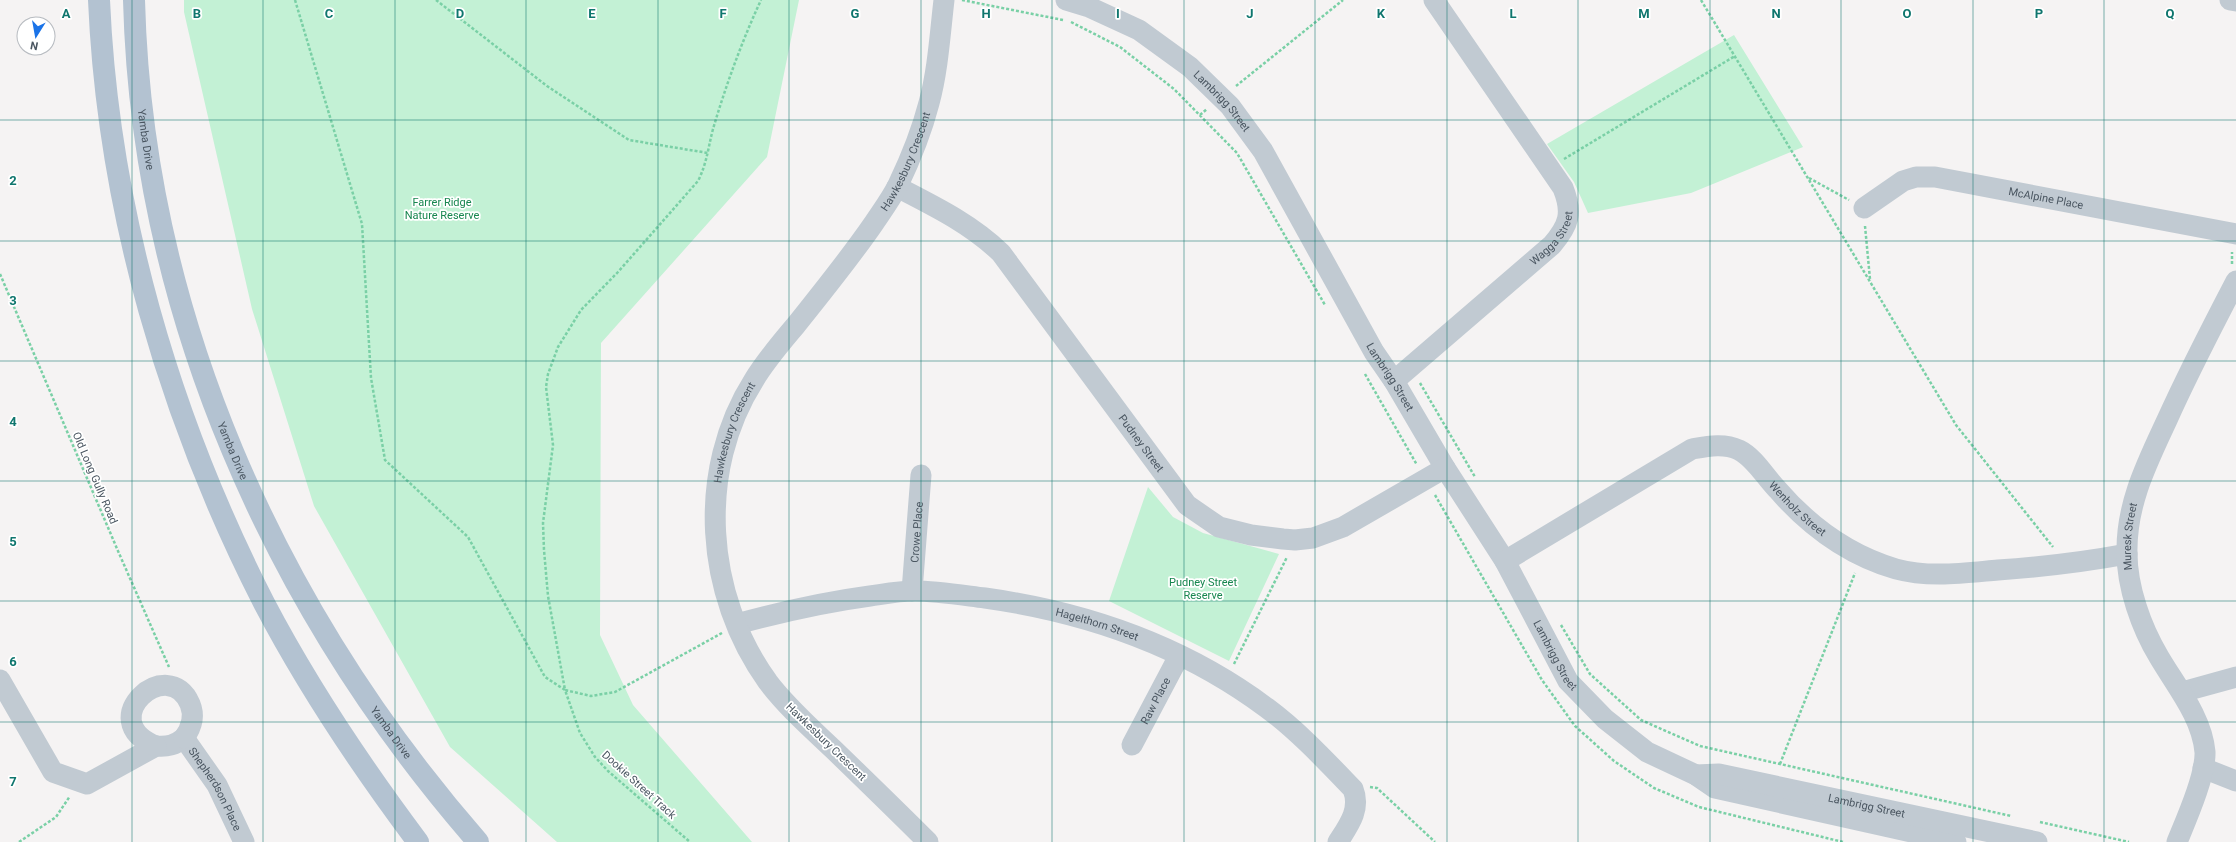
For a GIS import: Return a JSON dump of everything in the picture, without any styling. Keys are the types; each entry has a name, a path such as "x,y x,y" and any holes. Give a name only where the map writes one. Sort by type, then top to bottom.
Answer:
{"main road":[{"path":"99,0 105,80 114,152 136,260 173,390 200,464 235,544 265,604 301,668 339,731 418,842"},
{"name":"Yamba Drive","path":"134,0 142,102 159,212 178,290 208,386 233,455 264,523 296,585 330,642 368,701 410,758 478,842"}],"street":[{"name":"Hawkesbury Crescent","path":"928,842 782,699 751,655 726,596 716,552 716,495 729,431 739,406 754,380 859,244 897,187 929,103 944,0"},
{"name":"Lambrigg Street","path":"1066,0 1089,7 1139,30 1190,67 1230,106 1263,151 1374,352 1394,381 1449,474 1505,560 1568,681 1605,719 1648,752 1696,776 1715,788 1935,834 2037,842"},
{"name":"Wagga Street","path":"1394,381 1552,245 1562,233 1569,219 1569,203 1563,188 1434,0"},
{"path":"2230,0 2236,1"},
{"name":"McAlpine Place","path":"1864,208 1916,176 1935,177 2236,234"},
{"name":"Pudney Street","path":"897,187 963,223 985,237 1001,253 1187,505 1219,526 1251,535 1295,540 1313,538 1343,527 1449,474"},
{"name":"Muresk Street","path":"2177,842 2203,768 2205,753 2200,729 2182,692 2158,654 2140,613 2131,583 2127,554 2132,507 2139,481 2182,386 2236,281"},
{"name":"Wenholz Street","path":"1505,560 1692,449 1726,445 1740,451 1753,460 1805,519 1829,538 1862,556 1896,569 1918,573 1947,575 2067,564 2127,554"},
{"name":"Crowe Place","path":"912,591 921,475"},
{"name":"Hagelthorn Street","path":"737,624 782,611 836,601 912,591 954,594 1022,604 1086,618 1120,629 1179,656 1226,680 1288,724 1353,789 1357,798 1355,810 1338,842"},
{"name":"Raw Place","path":"1132,745 1179,656"},
{"path":"2182,692 2236,677"},
{"path":"0,680 53,772 80,782"},
{"path":"156,746 146,742 138,735 133,726 133,707 137,699 151,688 168,686"},
{"name":"Shepherdson Place","path":"80,782 87,784 156,746 166,747 176,744 184,738 192,724 192,709 184,694 168,686"},
{"name":"Shepherdson Place","path":"184,738 217,785 244,842"},
{"path":"2203,768 2236,781"}],"path":[{"path":"295,0 362,224 371,378 385,460 468,537 545,677 565,690 591,696 615,692 737,624"},
{"path":"436,0 547,86 629,140 708,153"},
{"name":"Dookie Street Track","path":"690,842 608,771 596,757 580,733 570,710 548,596 544,550 543,523 553,445 547,402 548,374 558,347 569,326 698,181 706,164 721,107 748,28 761,0"},
{"path":"1200,115 1343,0"},
{"path":"1702,0 1956,425 2067,564"},
{"path":"1550,168 1736,56"},
{"name":"Old Long Gully Road","path":"0,274 121,558 172,673 173,679 168,686"},
{"path":"1410,367 1475,478"},
{"path":"1449,474 1471,471"},
{"path":"1226,680 1295,540"},
{"path":"1780,764 1862,556"},
{"path":"1558,620 1590,674 1642,720 1700,746 2015,817"},
{"path":"20,842 56,817 80,782"},
{"path":"1362,785 1377,788 1435,842"},
{"path":"2037,822 2129,842"}],"green space":[{"name":"Farrer Ridge Nature Reserve","path":"184,0 799,0 767,157 601,343 600,635 633,705 752,842 557,842 450,747 314,506 252,309 184,12"},
{"path":"1734,35 1803,147 1691,193 1588,213 1574,182 1547,144"},
{"name":"Pudney Street Reserve","path":"1148,487 1173,517 1203,533 1279,554 1229,661 1109,601"}]}
